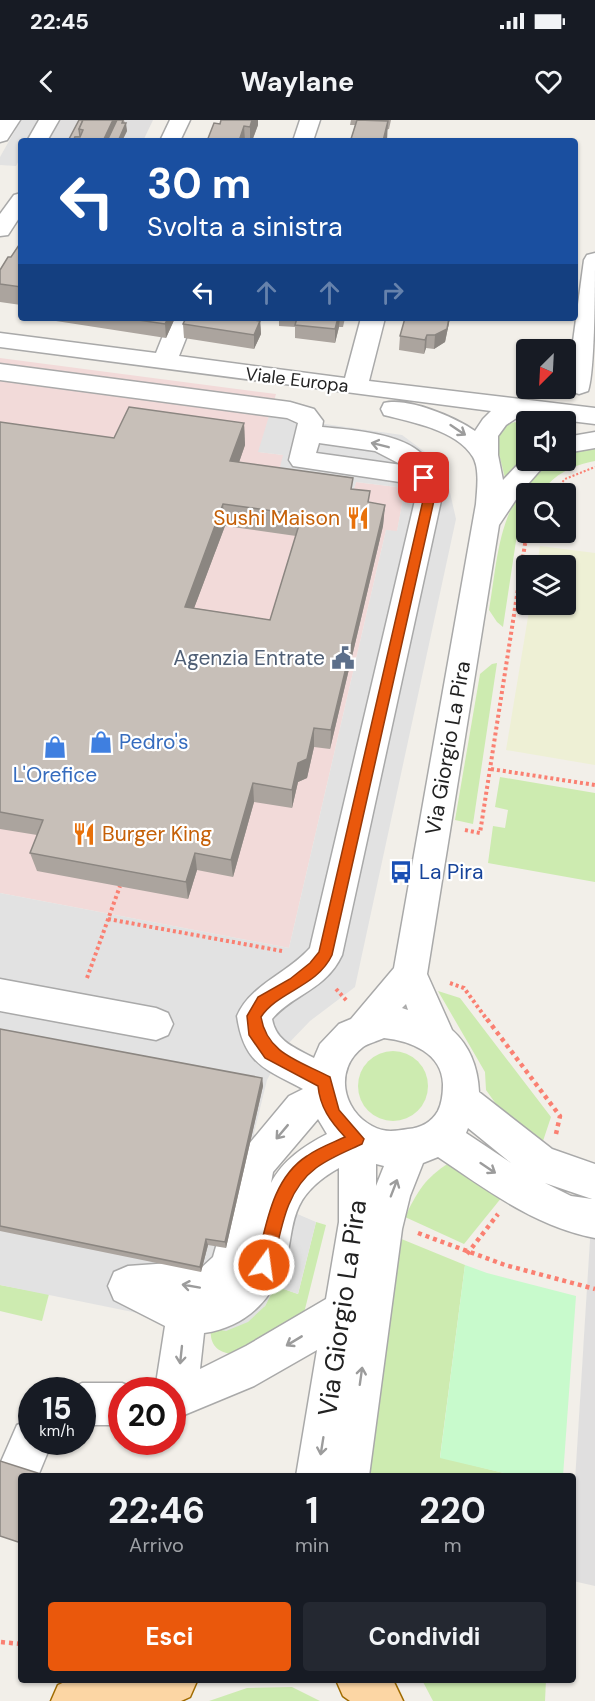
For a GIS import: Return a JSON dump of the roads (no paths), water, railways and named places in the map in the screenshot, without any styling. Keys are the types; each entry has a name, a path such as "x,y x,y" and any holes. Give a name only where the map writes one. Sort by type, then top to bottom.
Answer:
{"main road":[{"path":"364,1683 380,1701"},
{"path":"75,1701 168,1687"}],"street":[{"path":"0,136 10,120"},
{"path":"39,138 49,120"},
{"path":"171,138 180,120"},
{"path":"304,138 310,120"},
{"path":"0,230 18,203"},
{"path":"579,386 595,260"},
{"path":"164,363 181,321"},
{"path":"355,387 372,321"},
{"name":"Viale Europa","path":"2,344 355,387 516,413"},
{"path":"0,372 290,410 305,415 311,421 309,434 379,444 397,450 415,462 424,478 429,496 325,955 315,968 295,984 263,1002 254,1016 257,1035 270,1053 326,1088"},
{"path":"260,375 449,424 471,439 485,454"},
{"name":"Via Giorgio La Pira","path":"410,974 486,523 489,469 484,436 489,426 499,417 516,415"},
{"name":"Viale Europa","path":"576,415 595,416"},
{"path":"576,443 595,440"},
{"path":"486,523 497,505 527,471"},
{"path":"357,1015 383,1022 403,1023 421,1029 438,1039 450,1052 458,1067 462,1083 461,1100 454,1120 424,1142 392,1150 374,1146 357,1139 339,1123 326,1088 327,1067 333,1054 346,1038 357,1015 410,974 438,1039"},
{"path":"0,995 156,1024"},
{"path":"326,1088 302,1108 257,1162 230,1268 225,1274 203,1288 170,1283 128,1286 167,1307 186,1313 227,1307 245,1298 264,1265 280,1203 292,1183 310,1162 357,1139"},
{"path":"461,1100 541,1163 595,1182"},
{"name":"Via Giorgio La Pira","path":"317,1473 358,1222 357,1139"},
{"path":"424,1142 568,1214 595,1220"},
{"name":"Via Giorgio La Pira","path":"348,1473 383,1229 391,1196 424,1142"},
{"path":"310,1162 330,1162 346,1167 358,1177"},
{"path":"186,1395 210,1387 256,1365 343,1311"},
{"path":"178,1377 186,1313"},
{"path":"0,1513 25,1455"},
{"path":"386,1683 392,1701"}],"place":[{"name":"Sushi Maison","path":"358,518"},
{"name":"Agenzia Entrate","path":"343,658"},
{"name":"Pedro's","path":"101,742"},
{"name":"L'Orefice","path":"55,747"},
{"name":"Burger King","path":"84,834"},
{"name":"La Pira","path":"401,872"}]}
